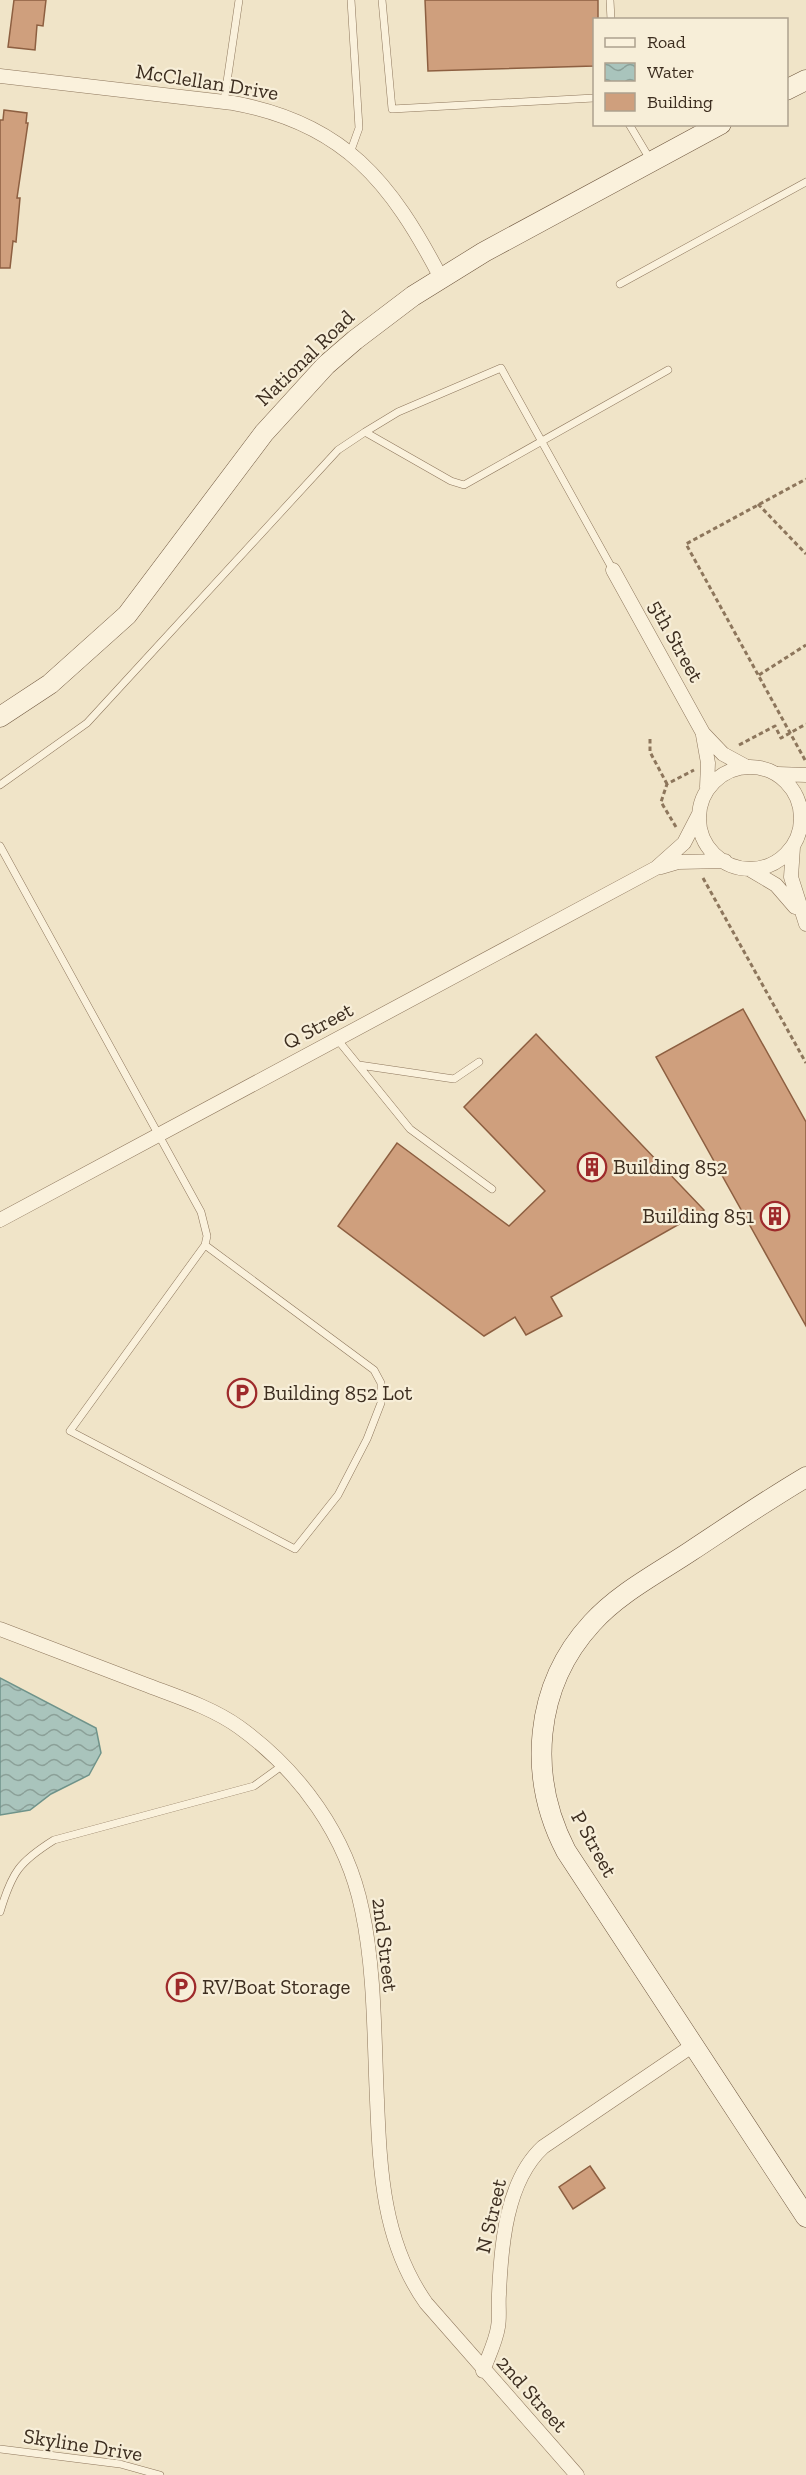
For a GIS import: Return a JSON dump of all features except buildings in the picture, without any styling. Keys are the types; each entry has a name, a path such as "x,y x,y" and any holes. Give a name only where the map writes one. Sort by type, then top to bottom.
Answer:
{"main road":[{"path":"788,89 806,80"},
{"name":"National Road","path":"0,717 50,684 127,615 264,433 326,365 392,310 441,278 717,126"},
{"name":"P Street","path":"806,1477 610,1607 593,1622 559,1671 545,1710 540,1766 545,1800 557,1834 692,2046 806,2217"}],"street":[{"name":"McClellan Drive","path":"0,76 224,102 268,109 288,116 328,136 350,153 401,208 420,236 441,278"},
{"name":"5th Street","path":"613,570 703,733 723,754 747,767"},
{"name":"5th Street","path":"703,733 708,763 706,789"},
{"path":"804,920 776,885 749,869 726,861 708,847 699,827 699,814 706,789 724,772 747,767 778,774 806,776"},
{"path":"749,869 769,867 788,854 804,811 794,790 778,774"},
{"name":"Q Street","path":"656,868 684,843 699,814"},
{"path":"794,843 791,877 804,920"},
{"name":"Q Street","path":"0,1220 656,868 678,862 726,861"},
{"name":"2nd Street","path":"0,1629 213,1712 237,1726 283,1765 327,1820 350,1865 362,1910 372,2007 380,2163 385,2206 394,2241 415,2288 483,2371 577,2475"},
{"name":"N Street","path":"483,2371 498,2328 501,2263 506,2230 515,2191 525,2166 543,2147 692,2046"}],"lane":[{"path":"224,102 239,0"},
{"path":"350,153 359,128 351,0"},
{"path":"382,0 392,108 593,98"},
{"path":"610,0 611,18"},
{"path":"630,126 651,162"},
{"path":"620,284 806,182"},
{"path":"0,785 87,723 338,450 398,412 501,368 613,570"},
{"path":"365,432 451,481 464,485 668,370"},
{"path":"0,846 160,1134 201,1212 207,1236 205,1245 70,1431 295,1549 338,1495 367,1439 381,1403 381,1383 374,1370 205,1245"},
{"path":"337,1040 410,1129 492,1190"},
{"path":"358,1065 454,1079 478,1062"},
{"path":"0,1912 7,1887 26,1858 54,1840 254,1786 283,1765"},
{"name":"Skyline Drive","path":"0,2449 120,2464 160,2475"}],"path":[{"path":"806,479 686,544 806,762"},
{"path":"758,504 806,554"},
{"path":"759,675 806,645"},
{"path":"732,749 775,726 781,738 806,724"},
{"path":"650,739 650,752 667,784"},
{"path":"676,829 661,802 667,784 697,768"},
{"path":"703,878 806,1063"}],"water":[{"path":"0,1678 96,1728 101,1753 89,1775 51,1794 30,1810 0,1815"}],"place":[{"name":"Building 852","path":"592,1167"},
{"name":"Building 851","path":"775,1216"},
{"name":"Building 852 Lot","path":"242,1393"},
{"name":"RV/Boat Storage","path":"181,1987"}]}
